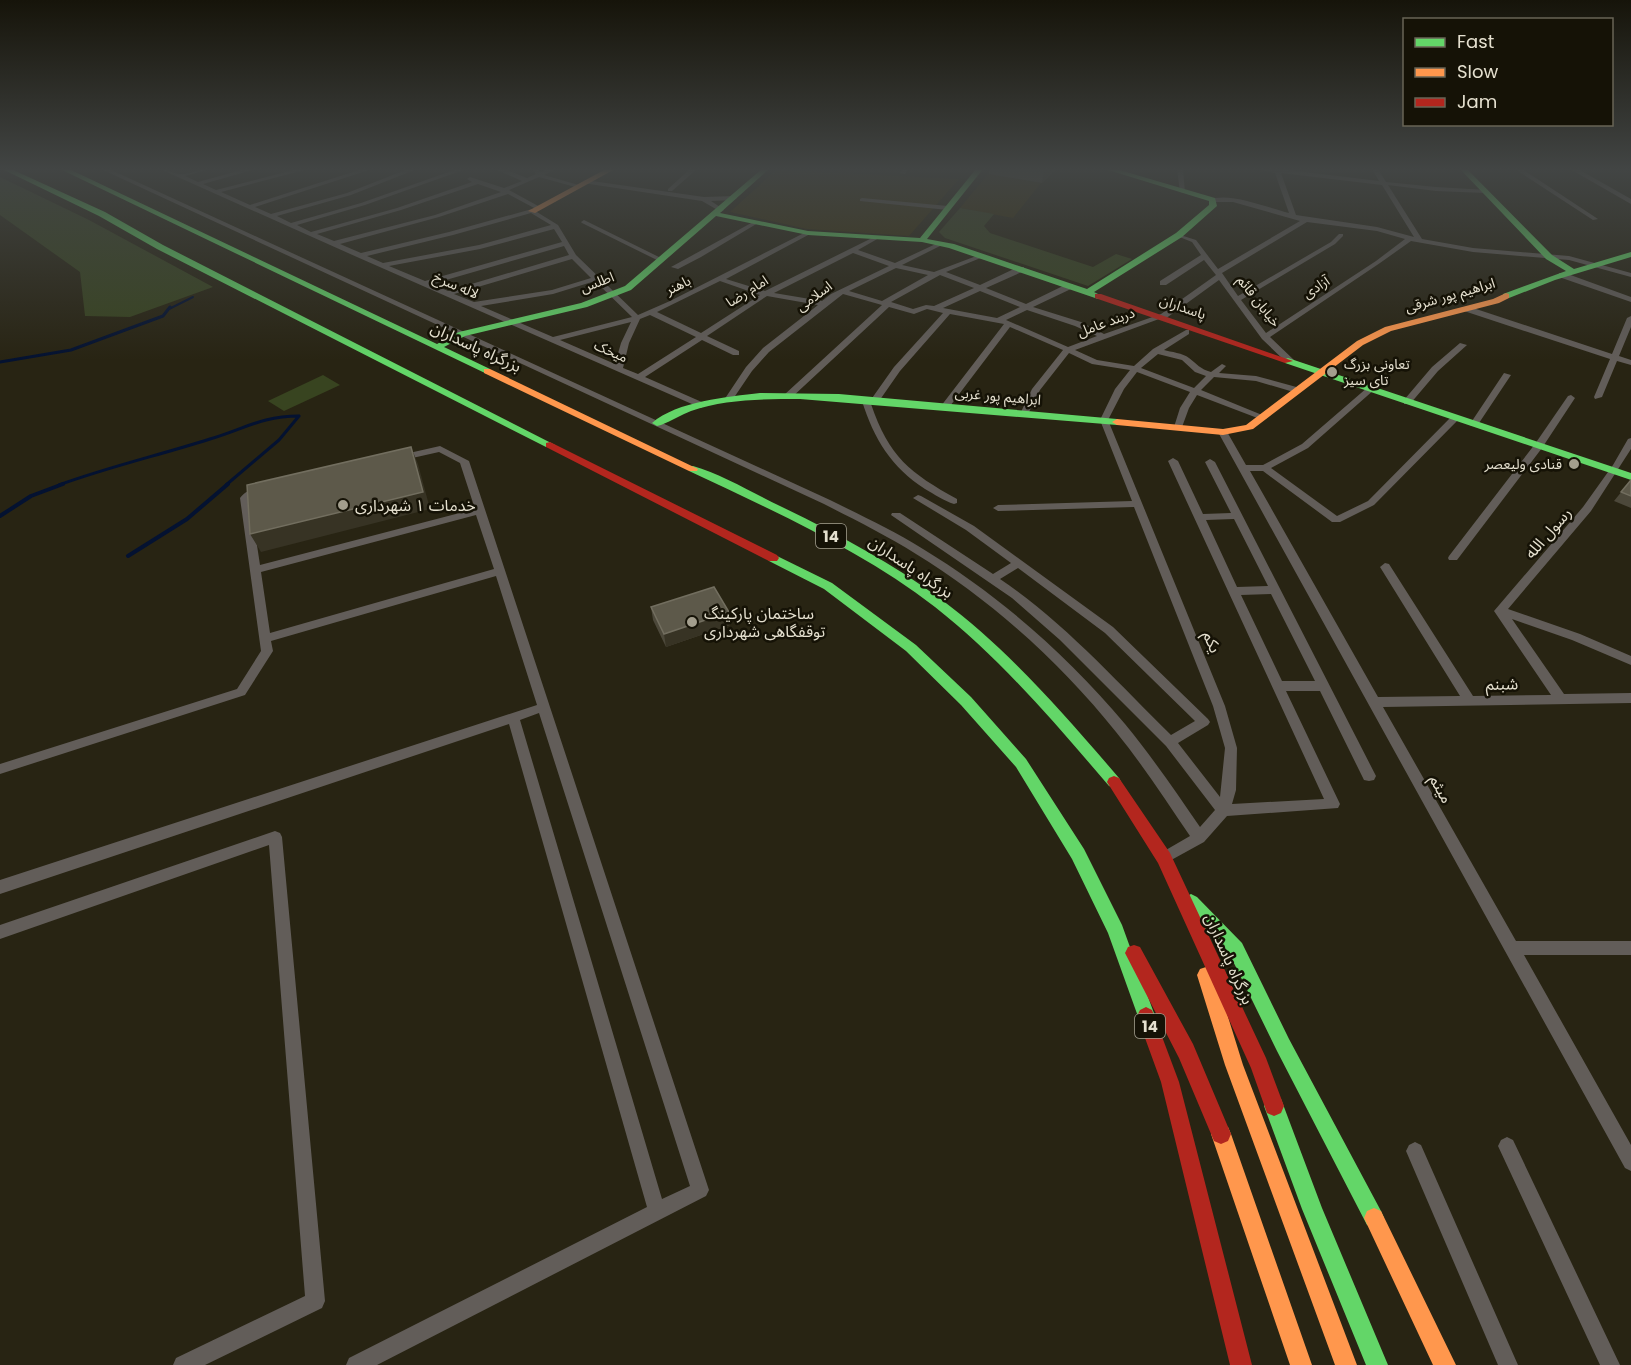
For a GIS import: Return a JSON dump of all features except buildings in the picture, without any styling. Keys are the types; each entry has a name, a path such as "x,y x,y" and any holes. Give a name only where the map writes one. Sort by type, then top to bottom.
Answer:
{"main road":[{"name":"14","path":"135,233 818,580 860,608 911,648 966,701 1021,763 1078,854 1116,931 1170,1082 1241,1365"},
{"name":"بزرگراه پاسداران","path":"197,233 815,527 878,562 939,604 1002,658 1055,712 1123,792 1164,858 1259,1065 1312,1209 1377,1365"},
{"name":"اطلس","path":"437,347 462,334 613,296 628,288 693,233"},
{"name":"پاسداران","path":"808,233 922,240 981,256 1631,477"},
{"path":"922,240 928,233"},
{"path":"1088,292 1182,233"},
{"path":"1525,233 1567,273"},
{"name":"ابراهیم پور شرقی","path":"1321,372 1360,343 1388,329 1496,301 1538,281 1631,254"},
{"name":"ابراهیم پور غربی","path":"657,423 678,411 701,405 728,400 788,397 870,401 1223,432 1250,427 1321,372"},
{"path":"1180,891 1234,1065 1346,1365"},
{"path":"1180,891 1236,949 1283,1045 1346,1164 1444,1365"},
{"path":"1102,902 1152,983 1210,1107 1301,1365"}],"street":[{"path":"242,233 657,423 886,532 932,559 1040,644 1093,698 1140,753 1199,838"},
{"name":"لاله سرخ","path":"307,233 509,321"},
{"path":"310,234 315,233"},
{"path":"332,244 374,233"},
{"path":"358,256 446,233"},
{"path":"381,266 480,247 532,233"},
{"path":"560,233 573,256 637,318 625,343 618,369"},
{"path":"606,233 661,260"},
{"path":"675,267 739,233"},
{"name":"باهنر","path":"552,340 637,318 720,279 808,233"},
{"name":"دربند عامل","path":"1024,414 1036,390 1067,350 1160,317 1218,274 1285,233"},
{"path":"1391,233 1420,241 1473,250 1569,258 1631,275"},
{"path":"1415,233 1420,241"},
{"name":"خیابان قائم","path":"1179,235 1194,241 1265,337 1291,362"},
{"path":"1236,300 1333,243 1341,235"},
{"name":"امام رضا","path":"638,378 766,294 876,238"},
{"name":"آزادی","path":"1265,337 1410,238"},
{"path":"424,284 566,243"},
{"name":"اسلامی","path":"728,400 766,350 824,304 843,292 939,244"},
{"path":"852,250 895,266 918,272 938,273 1026,307 1078,324 1106,337"},
{"path":"446,294 573,256"},
{"path":"788,397 886,304 938,273 981,256"},
{"path":"1163,283 1205,256"},
{"path":"937,308 1021,269"},
{"path":"1567,273 1631,300"},
{"path":"472,305 553,292 595,279"},
{"path":"720,279 766,294 824,304"},
{"path":"998,321 1070,286"},
{"path":"843,292 914,312 926,307 937,308 1009,323 1095,362 1134,368 1263,417"},
{"path":"1467,309 1631,363"},
{"path":"949,311 870,401 874,428 885,451 920,483 954,501"},
{"path":"650,312 736,353"},
{"path":"1598,397 1631,318"},
{"name":"میخک","path":"509,321 701,405"},
{"path":"944,408 1009,323"},
{"path":"1104,420 1117,392 1134,368 1186,332"},
{"path":"1407,402 1435,369 1463,345"},
{"path":"1156,351 1185,358 1190,367 1212,375 1251,378 1297,390"},
{"path":"1178,427 1182,409 1194,392 1222,366"},
{"path":"1474,424 1507,375"},
{"path":"1244,468 1265,468 1305,446 1371,389"},
{"path":"1453,558 1539,446 1571,398"},
{"path":"1265,468 1336,520 1371,503 1455,418"},
{"name":"یکم","path":"1104,420 1219,706 1231,748 1229,790 1223,810 1199,838 1164,858"},
{"name":"میثم","path":"1223,432 1631,1162"},
{"name":"رسول الله","path":"1500,611 1584,516 1615,472 1631,441"},
{"path":"356,1365 700,1190 464,461 440,449 384,462"},
{"path":"896,515 1016,595 1064,637 1170,742 1223,810 1333,804 1173,461"},
{"path":"1210,462 1369,776"},
{"path":"0,769 241,692 267,651 245,498 250,493 273,488"},
{"path":"918,498 970,528 1109,630 1204,722 1170,742"},
{"path":"998,508 1139,504"},
{"path":"255,570 480,511"},
{"path":"1199,517 1237,516"},
{"path":"993,579 1019,563"},
{"path":"1385,567 1470,701"},
{"path":"265,639 500,571"},
{"path":"1234,591 1275,590"},
{"path":"1500,611 1630,659"},
{"path":"1500,611 1561,699"},
{"path":"1279,686 1323,686"},
{"name":"شبنم","path":"1373,702 1631,698"},
{"path":"0,887 544,707"},
{"path":"513,717 657,1212"},
{"path":"0,932 275,837 315,1300 183,1365"},
{"path":"1512,948 1631,948"},
{"path":"1507,1146 1611,1365"},
{"path":"1415,1151 1508,1365"}],"shaded area":[{"path":"861,233 912,233 909,236"}],"green space":[{"path":"25,233 113,233 213,287 130,317 85,316 80,272"},
{"path":"940,233 990,233 1093,267 1116,254 1132,259 1088,286 945,238"},
{"path":"323,375 340,385 284,411 268,401"}],"waterway":[{"path":"169,309 193,297"},
{"path":"0,362 71,350 163,316 170,307"},
{"path":"59,485 274,418 299,416 279,440 226,485"},
{"path":"0,516 31,496 63,484"},
{"path":"128,556 187,519 228,484"}],"traffic: fast":[{"path":"135,233 550,445"},
{"path":"197,233 487,371"},
{"path":"437,347 462,334 584,305 628,288 692,233"},
{"path":"807,233 922,240 951,246 1098,296"},
{"path":"922,240 928,233"},
{"path":"1088,292 1182,233"},
{"path":"1525,233 1549,257 1573,272"},
{"path":"1506,296 1552,278 1631,254"},
{"path":"1288,361 1631,477"},
{"path":"657,423 688,409 722,401 760,396 839,397 1117,422"},
{"path":"693,469 788,514 881,564 939,604 987,644 1009,666 1114,782"},
{"path":"773,558 828,586 911,648 966,701 1021,763 1078,854 1116,931 1146,1016"},
{"path":"1191,902 1236,949 1283,1045 1374,1218"},
{"path":"1274,1106 1312,1209 1377,1365"}],"traffic: slow":[{"path":"1117,422 1223,432 1249,427 1360,343 1388,329 1496,301 1506,296"},
{"path":"487,371 693,469"},
{"path":"1206,975 1234,1065 1346,1365"},
{"path":"1221,1134 1301,1365"},
{"path":"1374,1218 1445,1365"}],"traffic: jam":[{"path":"1098,296 1288,361"},
{"path":"550,445 773,558"},
{"path":"1114,782 1164,858 1259,1065 1274,1106"},
{"path":"1134,953 1186,1051 1221,1134"},
{"path":"1146,1016 1170,1082 1241,1365"}],"place":[{"name":"تعاونی بزرگ تای سیز","path":"1332,372"},
{"name":"قنادی ولیعصر","path":"1574,464"},
{"name":"خدمات ۱ شهرداری","path":"343,505"},
{"name":"ساختمان پارکینگ توقفگاهی شهرداری","path":"692,622"}]}
